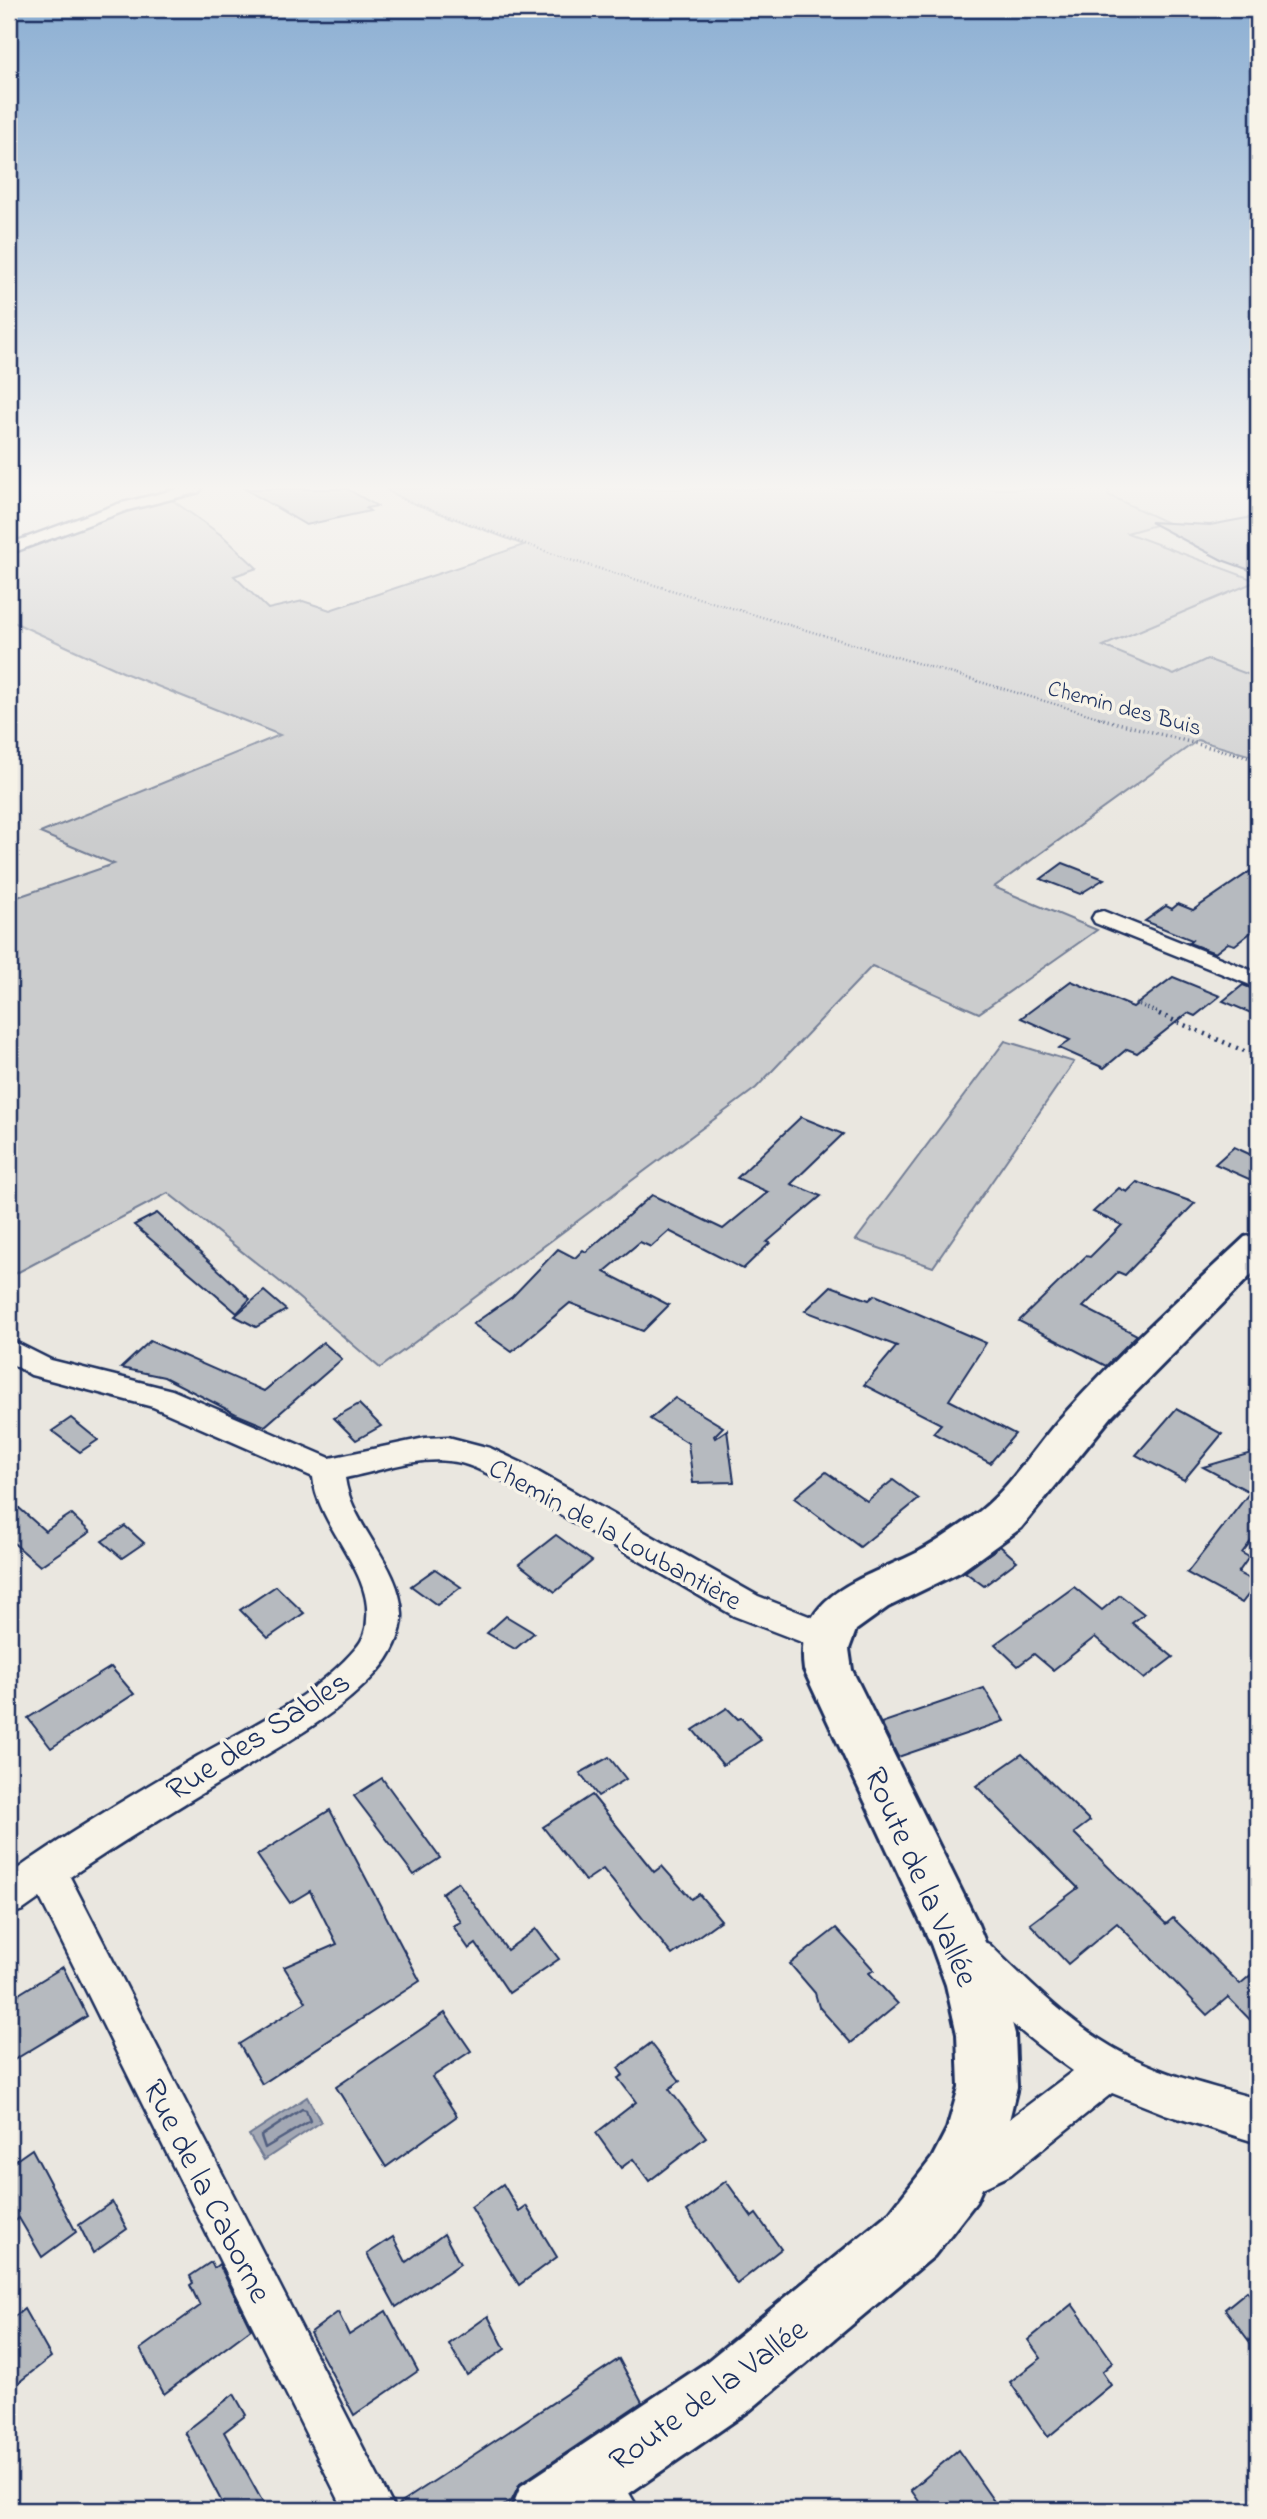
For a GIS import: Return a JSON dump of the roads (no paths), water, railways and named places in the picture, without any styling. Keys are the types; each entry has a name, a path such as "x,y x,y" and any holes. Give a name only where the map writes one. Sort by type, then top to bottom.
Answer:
{"street":[{"path":"1103,918 1258,981"},
{"path":"825,1637 836,1618 853,1604 930,1567 998,1523 1073,1431 1126,1374 1258,1246"},
{"path":"9,1349 42,1368 161,1398 328,1469"},
{"name":"Chemin de la Loubantière","path":"328,1469 425,1450 448,1449 479,1456 511,1471 746,1606 825,1637"},
{"name":"Rue des Sables","path":"9,1897 46,1870 283,1726 339,1686 369,1657 382,1634 385,1614 367,1562 332,1498 328,1469"},
{"name":"Route de la Vallée","path":"545,2510 614,2490 727,2387 912,2234 954,2180 975,2137 988,2087 986,2034 975,1985 957,1940 828,1670 823,1653 825,1637"},
{"name":"Rue de la Caborne","path":"46,1870 370,2510"},
{"path":"957,1940 1046,2025 1109,2069 1140,2083 1258,2121"},
{"path":"954,2180 994,2160 1109,2069"}],"water":[{"path":"307,2097 321,2122 264,2160 249,2135"}]}
